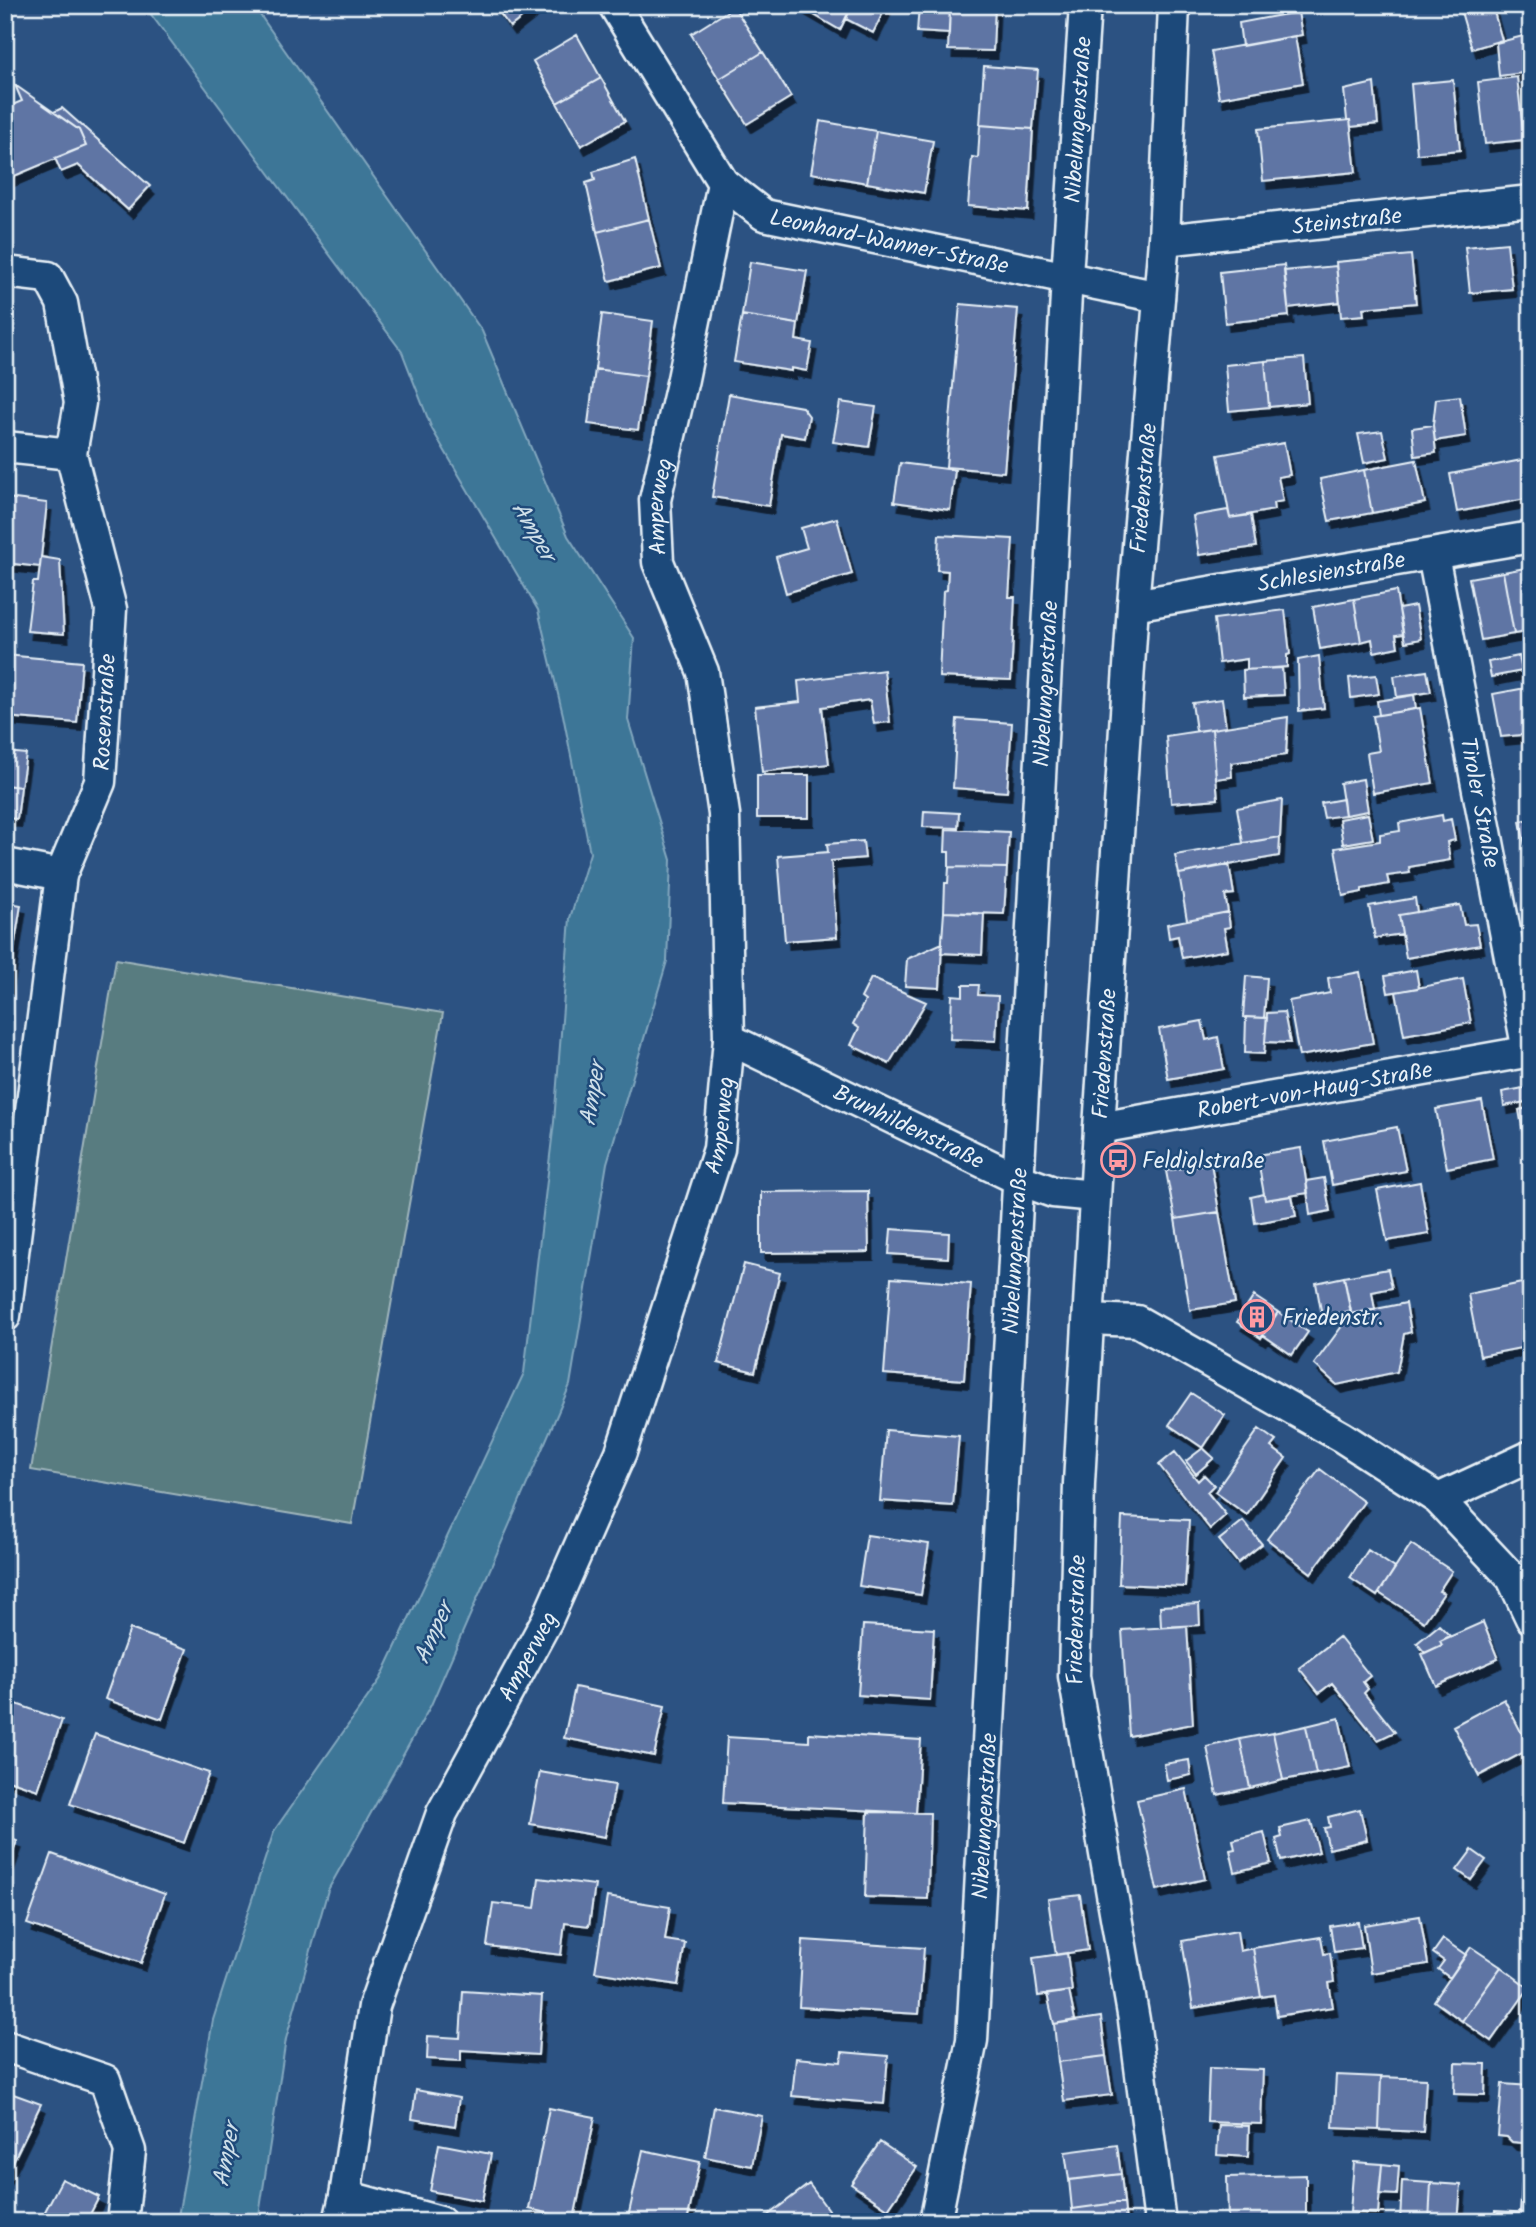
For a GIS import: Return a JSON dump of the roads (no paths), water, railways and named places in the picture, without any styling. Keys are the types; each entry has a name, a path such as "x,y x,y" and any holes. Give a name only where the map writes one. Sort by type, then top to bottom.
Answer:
{"street":[{"path":"614,5 723,183"},
{"name":"Nibelungenstraße","path":"935,2222 972,2040 1066,276 1085,5"},
{"name":"Friedenstraße","path":"1160,2222 1134,2021 1074,1676 1079,1483 1099,1128 1133,605 1164,240 1174,5"},
{"name":"Leonhard-Wanner-Straße","path":"723,183 764,215 1066,276"},
{"name":"Amperweg","path":"342,2209 374,2006 442,1813 547,1620 621,1452 719,1149 729,1039 724,814 703,672 659,562 655,500 723,183"},
{"name":"Steinstraße","path":"1164,240 1531,201"},
{"name":"Rosenstraße","path":"5,272 48,276 62,303 80,403 71,454 111,609 100,782 61,875 5,1316"},
{"path":"1066,276 1159,297"},
{"path":"5,447 71,454"},
{"name":"Schlesienstraße","path":"1133,605 1531,537"},
{"name":"Tiroler Straße","path":"1433,555 1530,1051"},
{"path":"5,864 61,875"},
{"name":"Brunhildenstraße","path":"729,1039 1018,1179 1053,1192 1095,1196"},
{"name":"Robert-von-Haug-Straße","path":"1099,1128 1530,1051"},
{"path":"1089,1319 1137,1321 1342,1437 1438,1499 1512,1578 1531,1618"},
{"path":"1438,1499 1531,1456"},
{"path":"5,2046 105,2080 130,2151 122,2222"},
{"path":"342,2209 440,2222"}],"water":[{"name":"Amper","path":"144,5 253,5 482,331 568,536 634,638 628,720 671,860 667,961 607,1163 570,1385 431,1705 328,1890 286,2039 258,2222 177,2222 213,2020 274,1831 381,1678 524,1373 554,1122 570,918 590,853 563,715 538,610 432,429 402,352"}],"place":[{"name":"Feldiglstraße","path":"1118,1160"},
{"name":"Friedenstr.","path":"1257,1317"}]}
